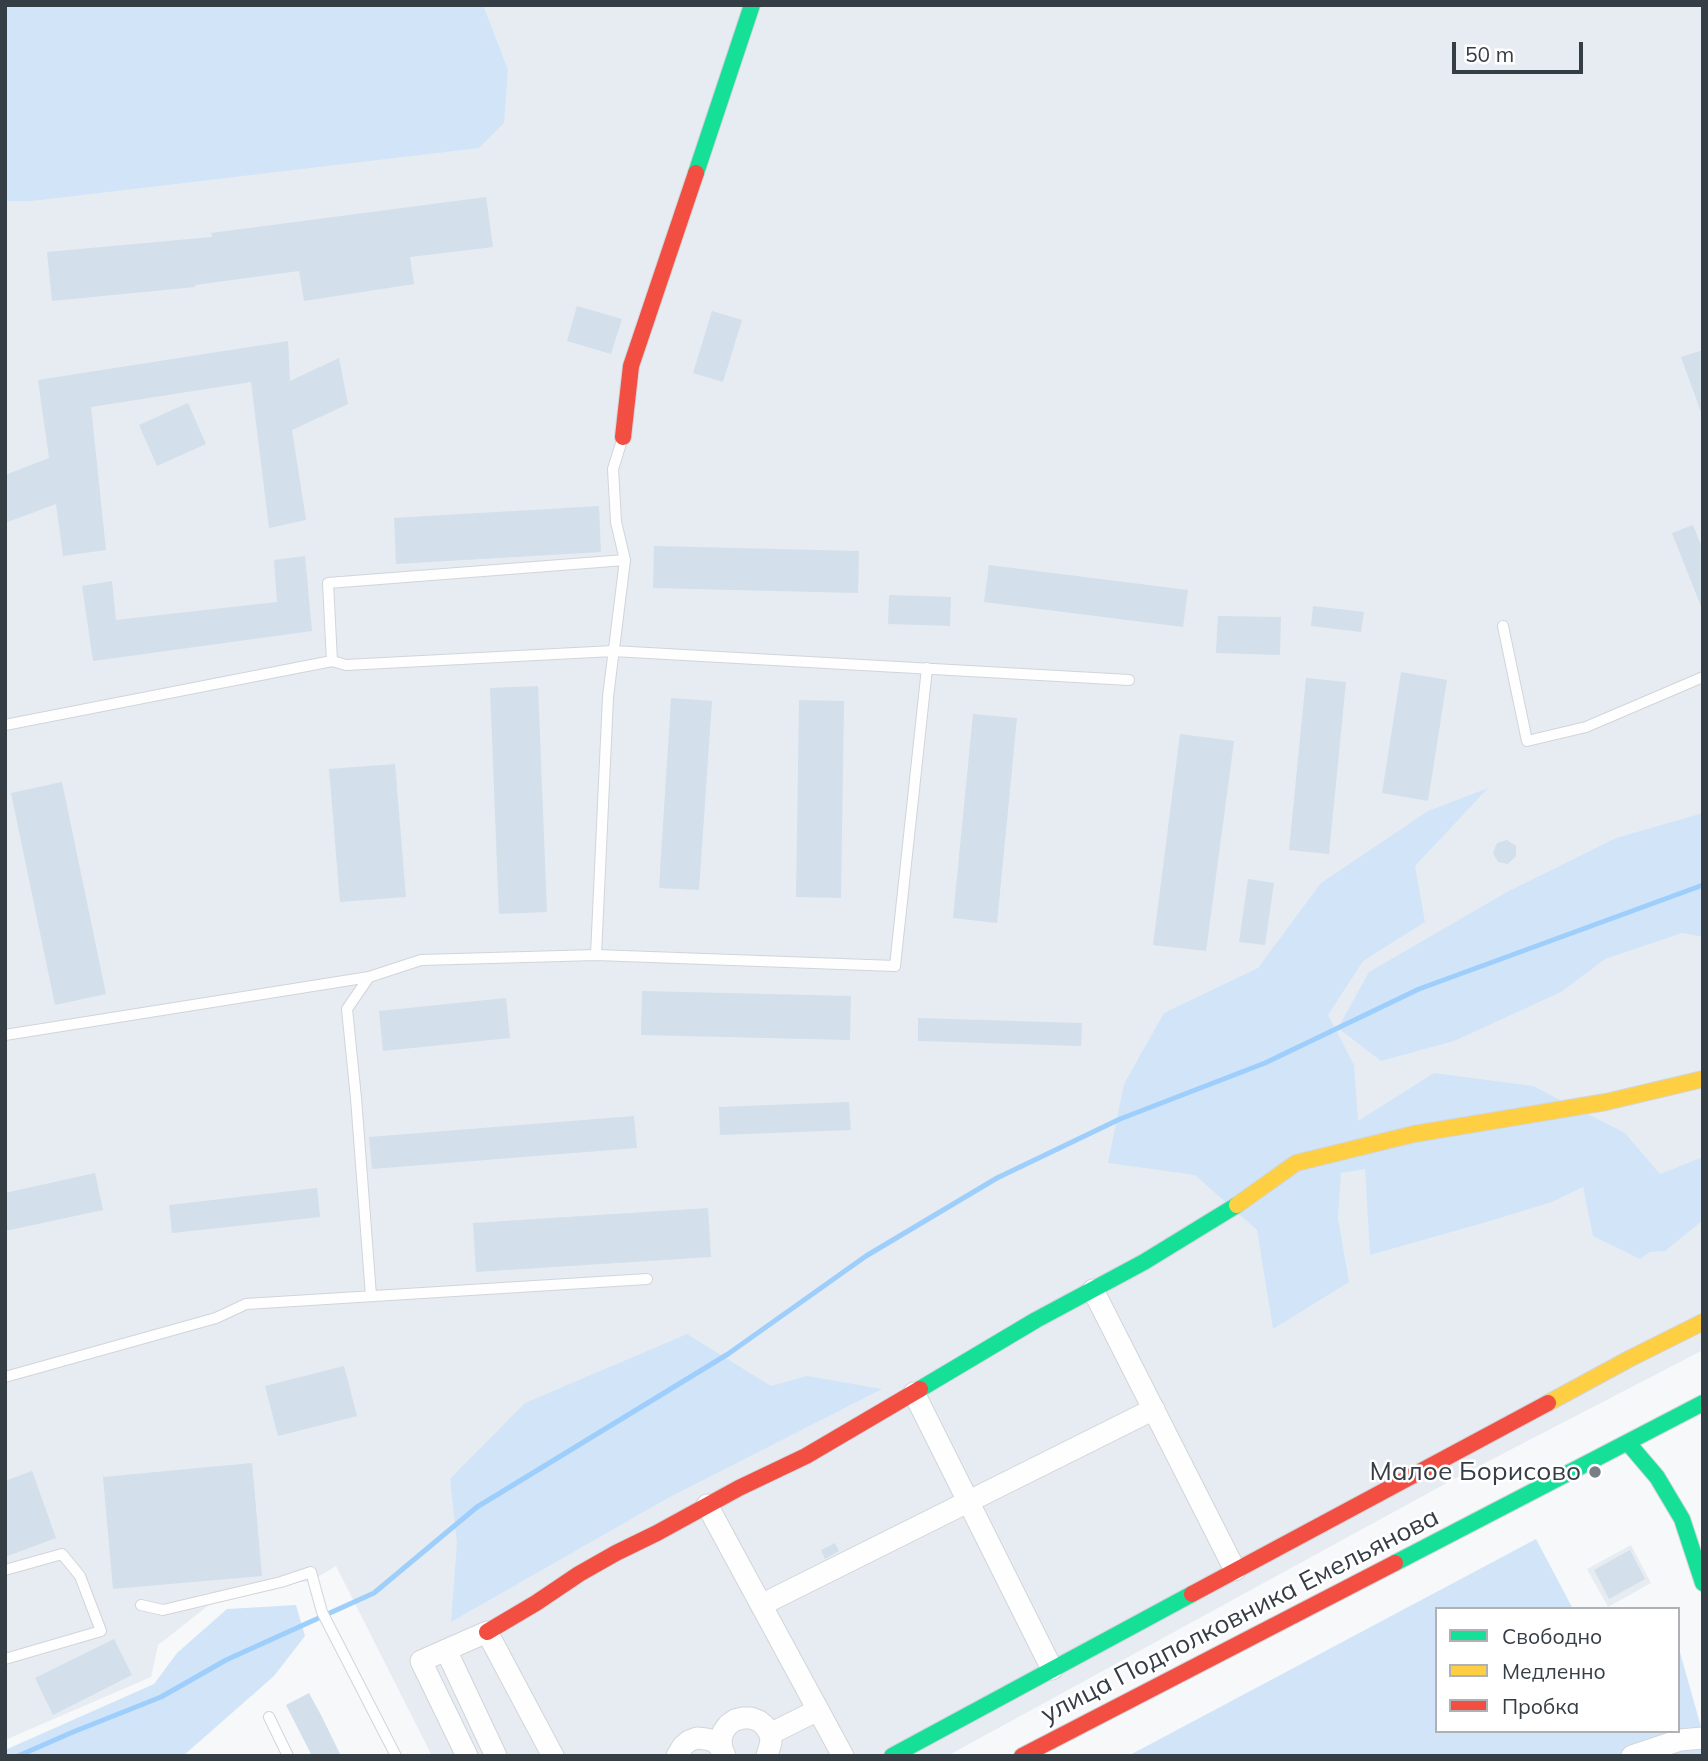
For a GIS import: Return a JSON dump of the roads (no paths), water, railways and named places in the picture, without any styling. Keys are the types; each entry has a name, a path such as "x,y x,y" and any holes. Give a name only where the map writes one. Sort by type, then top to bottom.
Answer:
{"street":[{"path":"623,438 631,366 752,5"},
{"path":"467,1756 421,1661 487,1632 616,1553 806,1456 1036,1320 1144,1262 1220,1216 1296,1163 1414,1134 1606,1102 1703,1079"},
{"path":"1093,1290 1235,1570"},
{"path":"892,1756 1629,1359 1703,1322"},
{"path":"914,1393 1052,1669"},
{"name":"улица Подполковника Емельянова","path":"1023,1756 1703,1403"},
{"path":"761,1605 1154,1409"},
{"path":"1628,1443 1657,1477 1682,1519 1703,1583"},
{"path":"708,1505 843,1756"},
{"path":"487,1632 553,1756"},
{"path":"446,1650 496,1756"},
{"path":"769,1734 818,1710"},
{"path":"724,1755 721,1740 728,1725 735,1720 751,1718 765,1726 769,1734 771,1742 767,1756"},
{"path":"677,1756 683,1746 697,1738 713,1741 724,1755"},
{"path":"1632,1756 1679,1740 1703,1738"}],"lane":[{"path":"596,955 608,697 625,560 616,522 613,469 623,438"},
{"path":"332,661 328,583 625,560"},
{"path":"1503,626 1527,741 1586,727 1703,677"},
{"path":"5,725 332,661 346,665 613,652 1129,680"},
{"path":"5,1035 369,976 421,960 596,955 895,965 927,668"},
{"path":"369,976 347,1009 371,1296"},
{"path":"5,1377 216,1318 246,1304 647,1279"},
{"path":"5,1570 62,1554 80,1576 101,1631 5,1659"},
{"path":"141,1605 163,1610 281,1582 310,1572 324,1616 396,1756"},
{"path":"268,1717 288,1756"}],"waterway":[{"path":"18,1756 161,1697 226,1660 374,1593 477,1507 728,1354 866,1256 997,1178 1120,1119 1265,1063 1419,989 1703,885"}],"place":[{"name":"Малое Борисово","path":"1595,1472"}]}
